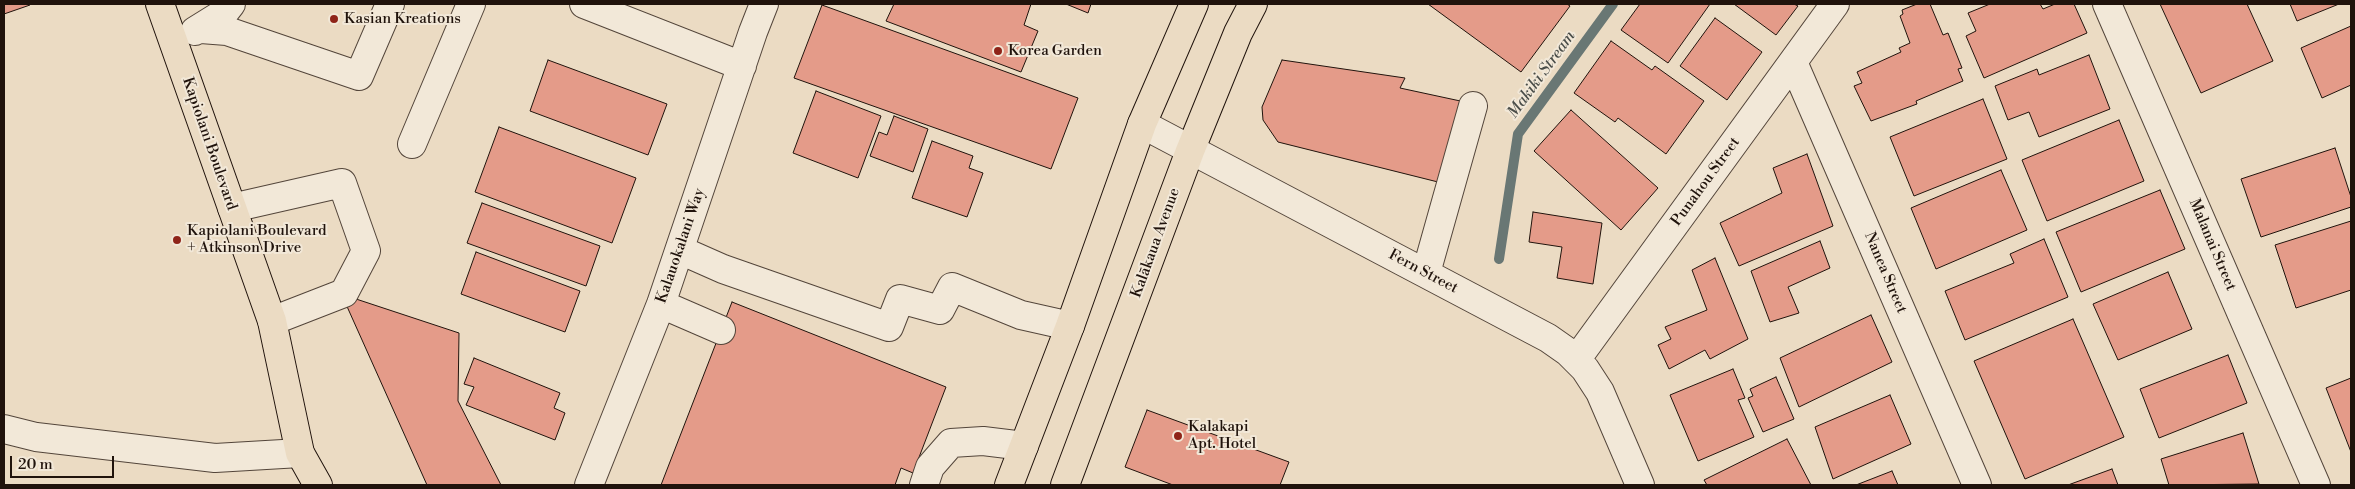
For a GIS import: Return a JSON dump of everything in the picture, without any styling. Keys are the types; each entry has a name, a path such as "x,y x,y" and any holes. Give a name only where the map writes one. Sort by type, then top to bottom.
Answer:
{"main road":[{"name":"Kapiolani Boulevard","path":"160,4 272,321 300,453 318,485"},
{"path":"1009,485 1070,326 1142,124 1194,4"},
{"name":"Kalākaua Avenue","path":"1065,485 1190,150 1238,33 1253,4"}],"street":[{"path":"172,39 201,29 224,13 231,4"},
{"path":"201,29 227,30 359,76 390,4"},
{"path":"412,144 471,4"},
{"path":"584,4 742,66"},
{"name":"Kalauokalani Way","path":"589,485 661,304 764,4"},
{"name":"Punahou Street","path":"1576,360 1835,4"},
{"name":"Malanai Street","path":"2108,4 2316,485"},
{"name":"Nanea Street","path":"1793,62 1977,485"},
{"path":"1426,273 1473,106"},
{"name":"Fern Street","path":"1142,124 1548,338 1576,360 1600,392 1640,485"},
{"path":"232,208 342,183 366,252 344,293 272,321"},
{"path":"680,250 723,269 889,327 900,299 940,310 952,287 1021,315 1070,326"},
{"path":"661,304 721,330"},
{"path":"4,429 36,437 215,458 300,453"},
{"path":"924,485 930,467 951,443 982,441 1024,446"}],"building":[{"path":"4,4 29,4 30,5 4,14"},
{"name":"Korea Garden","path":"894,4 1031,4 1024,25 1038,31 1021,72 886,21"},
{"path":"1066,4 1091,4 1088,13"},
{"path":"1428,4 1567,4 1570,6 1521,72"},
{"path":"1640,4 1710,4 1668,63 1621,30"},
{"path":"1734,4 1794,4 1798,6 1776,35"},
{"path":"1917,4 1930,4 1943,35 1948,33 1962,68 1958,69 1963,81 1916,101 1917,104 1871,121 1854,86 1862,83 1857,72 1901,52 1899,48 1910,43 1900,16 1903,14 1902,10"},
{"path":"1990,4 2040,4 2043,9 2055,4 2074,4 2087,33 1984,78 1966,36 1976,31 1968,13"},
{"path":"2160,4 2247,4 2273,61 2201,93"},
{"path":"2290,4 2339,4 2297,21"},
{"path":"822,5 1078,98 1051,169 794,78"},
{"path":"1715,18 1762,52 1727,100 1680,66"},
{"path":"2351,26 2351,85 2322,98 2301,48"},
{"path":"1611,41 1652,70 1655,66 1704,101 1666,154 1618,118 1615,122 1574,93"},
{"path":"2089,55 2110,109 2039,137 2029,112 2008,120 1995,86 2037,69 2039,75"},
{"path":"548,60 667,104 648,155 530,111"},
{"path":"1282,60 1405,78 1400,88 1465,102 1438,182 1278,142 1263,120 1262,107"},
{"path":"816,91 881,116 858,178 793,153"},
{"path":"1983,99 2007,159 1914,196 1890,137"},
{"path":"1571,110 1658,188 1621,230 1534,151"},
{"path":"894,116 928,129 913,172 870,156 879,132 887,135"},
{"path":"2119,120 2144,181 2047,221 2022,160"},
{"path":"499,127 636,178 612,243 475,192"},
{"path":"932,141 973,156 969,168 983,173 967,217 912,198"},
{"path":"2335,148 2351,197 2351,207 2261,237 2241,179"},
{"path":"1807,154 1833,226 1739,266 1720,223 1782,193 1773,168"},
{"path":"2001,170 2027,230 1936,269 1911,208"},
{"path":"2160,190 2185,249 2081,292 2056,232"},
{"path":"482,203 600,246 586,286 467,243"},
{"path":"1533,212 1602,223 1593,284 1557,278 1562,247 1529,242"},
{"path":"2351,221 2351,290 2296,308 2275,245"},
{"path":"2044,239 2068,297 1965,340 1945,291 2014,263 2010,254"},
{"path":"1820,241 1830,268 1788,287 1799,313 1770,322 1751,271"},
{"path":"476,252 580,291 565,332 461,294"},
{"path":"1715,258 1748,339 1710,359 1705,350 1669,369 1658,345 1671,339 1665,327 1707,310 1692,270"},
{"path":"2168,272 2192,329 2118,360 2093,304"},
{"path":"350,297 459,333 458,401 501,485 427,485 345,302"},
{"path":"732,302 946,387 913,473 901,468 895,485 661,485"},
{"path":"1871,315 1892,362 1799,407 1780,358"},
{"path":"2073,319 2124,437 2025,479 1974,361"},
{"path":"2228,355 2247,403 2159,438 2140,389"},
{"path":"474,358 560,393 554,408 565,413 555,440 466,405 474,387 464,384"},
{"path":"1733,369 1745,398 1738,400 1754,437 1698,461 1670,395"},
{"path":"1776,377 1794,419 1763,432 1748,398 1753,396 1750,389"},
{"path":"2351,378 2351,452 2326,388"},
{"path":"1890,395 1911,444 1833,479 1815,427"},
{"name":"Kalakapi Apt. Hotel","path":"1147,410 1289,462 1280,485 1173,485 1125,467"},
{"path":"2243,433 2259,484 2169,485 2161,459"},
{"path":"1787,439 1811,485 1707,485 1704,480"},
{"path":"2112,469 2118,485 2068,485"},
{"path":"1892,471 1898,485 1856,485"}],"waterway":[{"name":"Makiki Stream","path":"1499,259 1518,134 1613,4"}],"place":[{"name":"Kasian Kreations","path":"334,19"},
{"name":"Korea Garden","path":"998,51"},
{"name":"Kapiolani Boulevard + Atkinson Drive","path":"177,240"},
{"name":"Kalakapi Apt. Hotel","path":"1178,436"}]}
